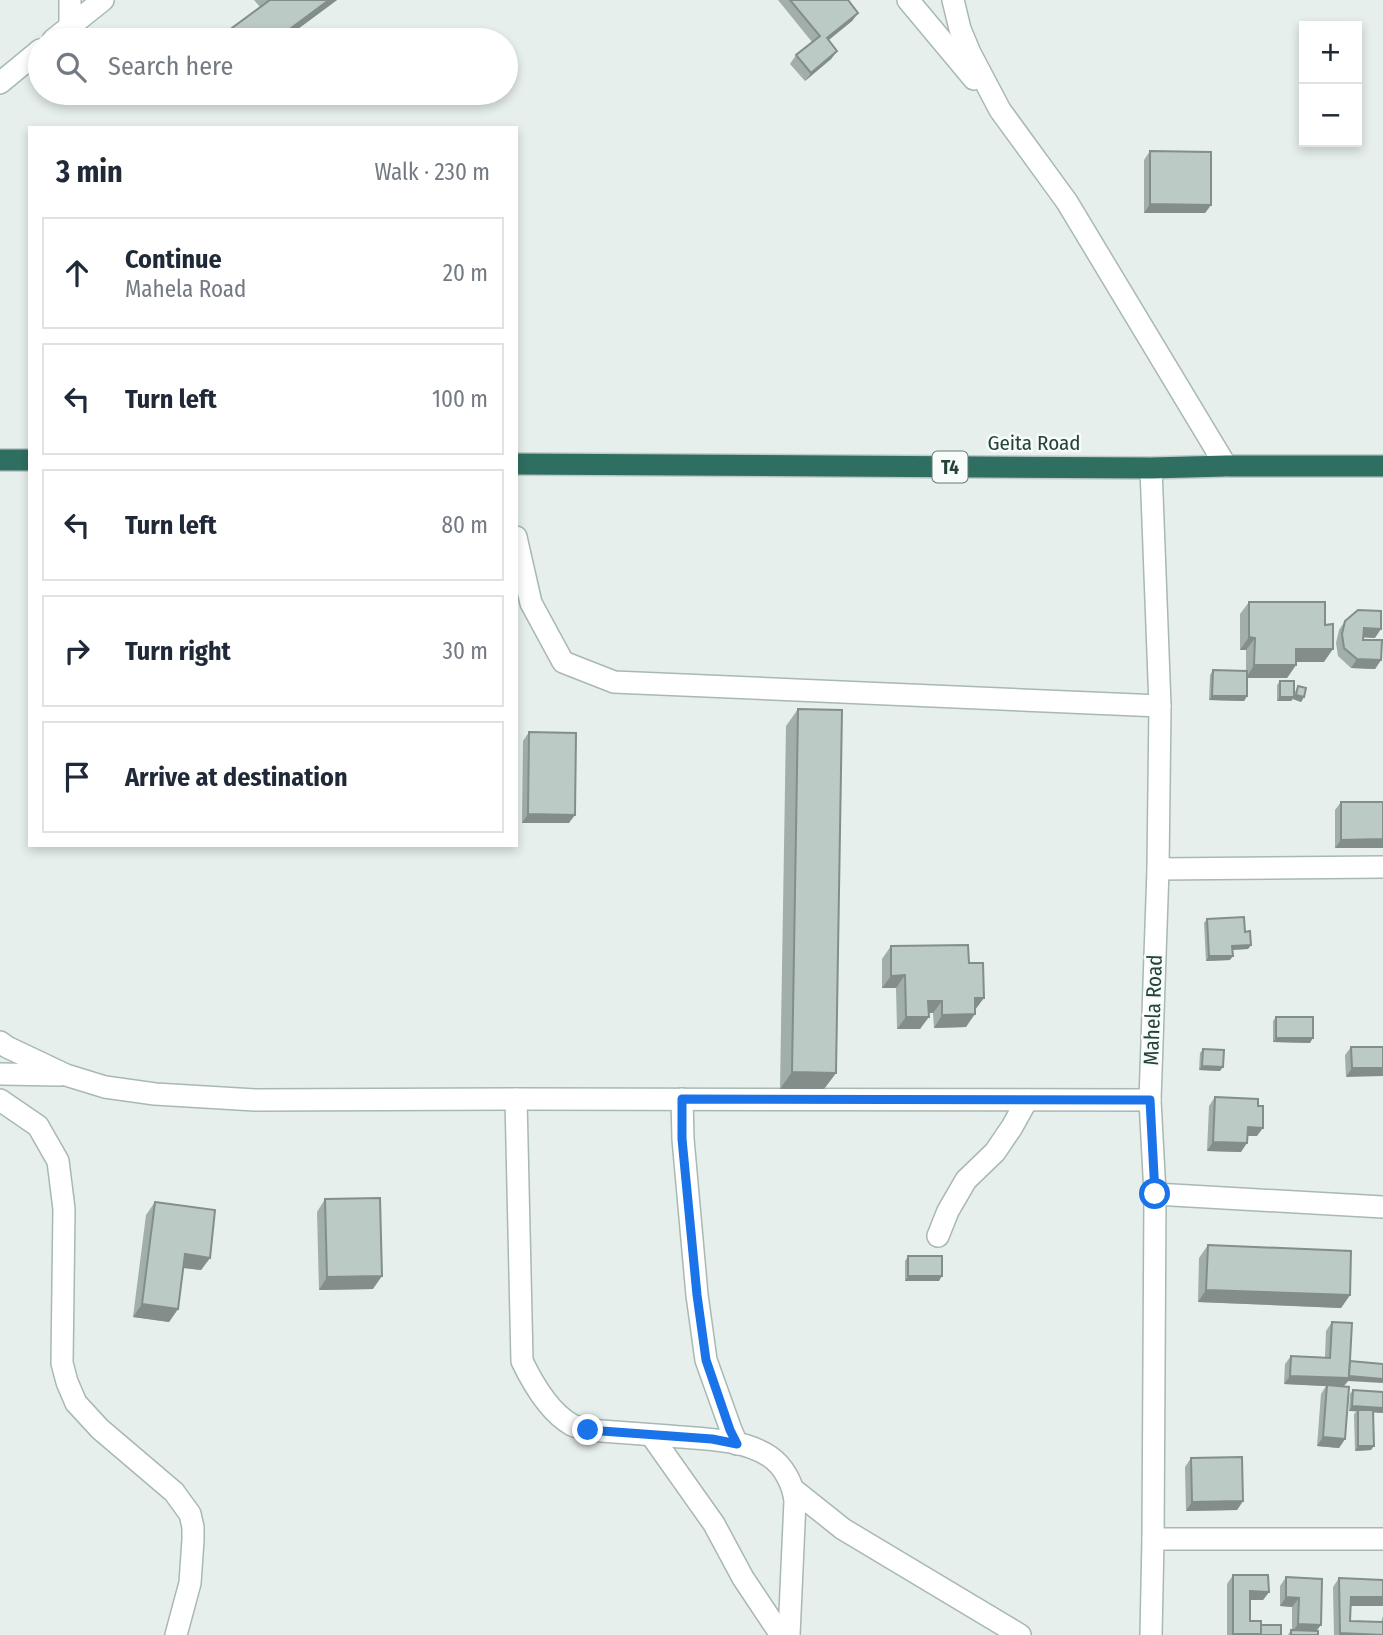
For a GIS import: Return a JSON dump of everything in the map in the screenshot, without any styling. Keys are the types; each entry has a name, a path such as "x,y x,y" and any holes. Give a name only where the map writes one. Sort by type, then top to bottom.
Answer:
{"highway":[{"path":"0,460 28,460"},
{"name":"Geita Road","path":"518,464 1151,468 1383,466"}],"street":[{"path":"70,0 70,27"},
{"path":"70,27 103,0"},
{"path":"908,0 1000,110 1067,201 1226,466"},
{"path":"953,0 960,29 970,53 1000,110"},
{"path":"0,83 28,60"},
{"name":"Mahela Road","path":"1151,468 1160,706 1158,869 1150,1100 1155,1194 1151,1635"},
{"path":"518,546 531,603 563,662 614,682 1160,706"},
{"path":"1158,869 1383,867"},
{"path":"0,1042 66,1075 106,1087 155,1094 255,1100 1150,1100"},
{"path":"0,1074 66,1075"},
{"path":"516,1098 522,1362 531,1381 547,1402 573,1426 588,1430 712,1439 747,1446 769,1457 789,1478 794,1490 789,1635"},
{"path":"682,1099 682,1139 706,1360 737,1444"},
{"path":"0,1100 38,1126 58,1161 64,1209 62,1363 76,1403 174,1492 190,1514 193,1527 190,1583 176,1635"},
{"path":"938,1236 966,1180 995,1152 1027,1100"},
{"path":"1155,1194 1383,1207"},
{"path":"651,1435 714,1524 743,1578 781,1635"},
{"path":"794,1490 843,1529 1020,1635"},
{"path":"1153,1539 1383,1539"}],"building":[{"path":"270,0 329,0 291,28 232,28"},
{"path":"790,0 848,0 858,13 827,38 837,51 811,73 796,55 820,36"},
{"path":"1150,151 1211,152 1211,205 1150,204"},
{"path":"1249,602 1325,602 1325,625 1333,624 1333,649 1296,649 1296,665 1254,665 1255,638 1249,637"},
{"path":"1358,610 1381,611 1381,629 1364,628 1363,640 1382,640 1381,660 1357,659 1344,648 1342,634 1345,621"},
{"path":"1213,670 1247,671 1247,696 1212,696"},
{"path":"1280,681 1294,681 1294,697 1280,697"},
{"path":"1298,686 1306,688 1304,697 1296,695"},
{"path":"798,709 842,710 836,1073 792,1072"},
{"path":"529,732 576,733 575,815 528,814"},
{"path":"1341,802 1383,802 1383,839 1341,840"},
{"path":"1244,917 1245,932 1250,931 1251,945 1232,946 1233,956 1209,956 1207,919"},
{"path":"968,945 969,963 983,963 984,998 975,998 975,1014 942,1015 942,1001 928,1001 929,1017 906,1017 905,975 891,976 891,946"},
{"path":"1276,1017 1313,1017 1313,1038 1276,1038"},
{"path":"1351,1047 1383,1047 1383,1068 1352,1068"},
{"path":"1203,1049 1224,1050 1223,1067 1202,1066"},
{"path":"1215,1097 1258,1099 1258,1106 1263,1106 1263,1128 1248,1127 1247,1143 1213,1142"},
{"path":"380,1198 382,1276 327,1277 325,1199"},
{"path":"155,1202 215,1210 210,1258 185,1254 178,1309 142,1304"},
{"path":"1208,1245 1351,1251 1350,1295 1206,1290"},
{"path":"908,1256 942,1256 942,1276 908,1276"},
{"path":"1332,1322 1352,1323 1349,1378 1290,1376 1291,1356 1330,1358"},
{"path":"1350,1361 1383,1364 1383,1379 1349,1376"},
{"path":"1327,1385 1349,1387 1345,1439 1323,1437"},
{"path":"1353,1390 1383,1392 1383,1408 1352,1406"},
{"path":"1358,1410 1373,1410 1374,1446 1358,1446"},
{"path":"1242,1457 1243,1501 1192,1502 1191,1458"},
{"path":"1233,1575 1268,1575 1269,1592 1250,1591 1250,1621 1261,1621 1261,1634 1233,1634"},
{"path":"1286,1577 1322,1579 1321,1625 1298,1624 1299,1598 1286,1597"},
{"path":"1339,1578 1383,1580 1383,1597 1351,1597 1350,1621 1383,1622 1383,1635 1340,1633"},
{"path":"1261,1625 1281,1625 1281,1635 1261,1635"},
{"path":"1291,1630 1318,1631 1318,1635 1291,1635"}],"route":[{"path":"588,1430 712,1439 737,1444 706,1360 682,1139 682,1099 1150,1100 1155,1194"}]}
